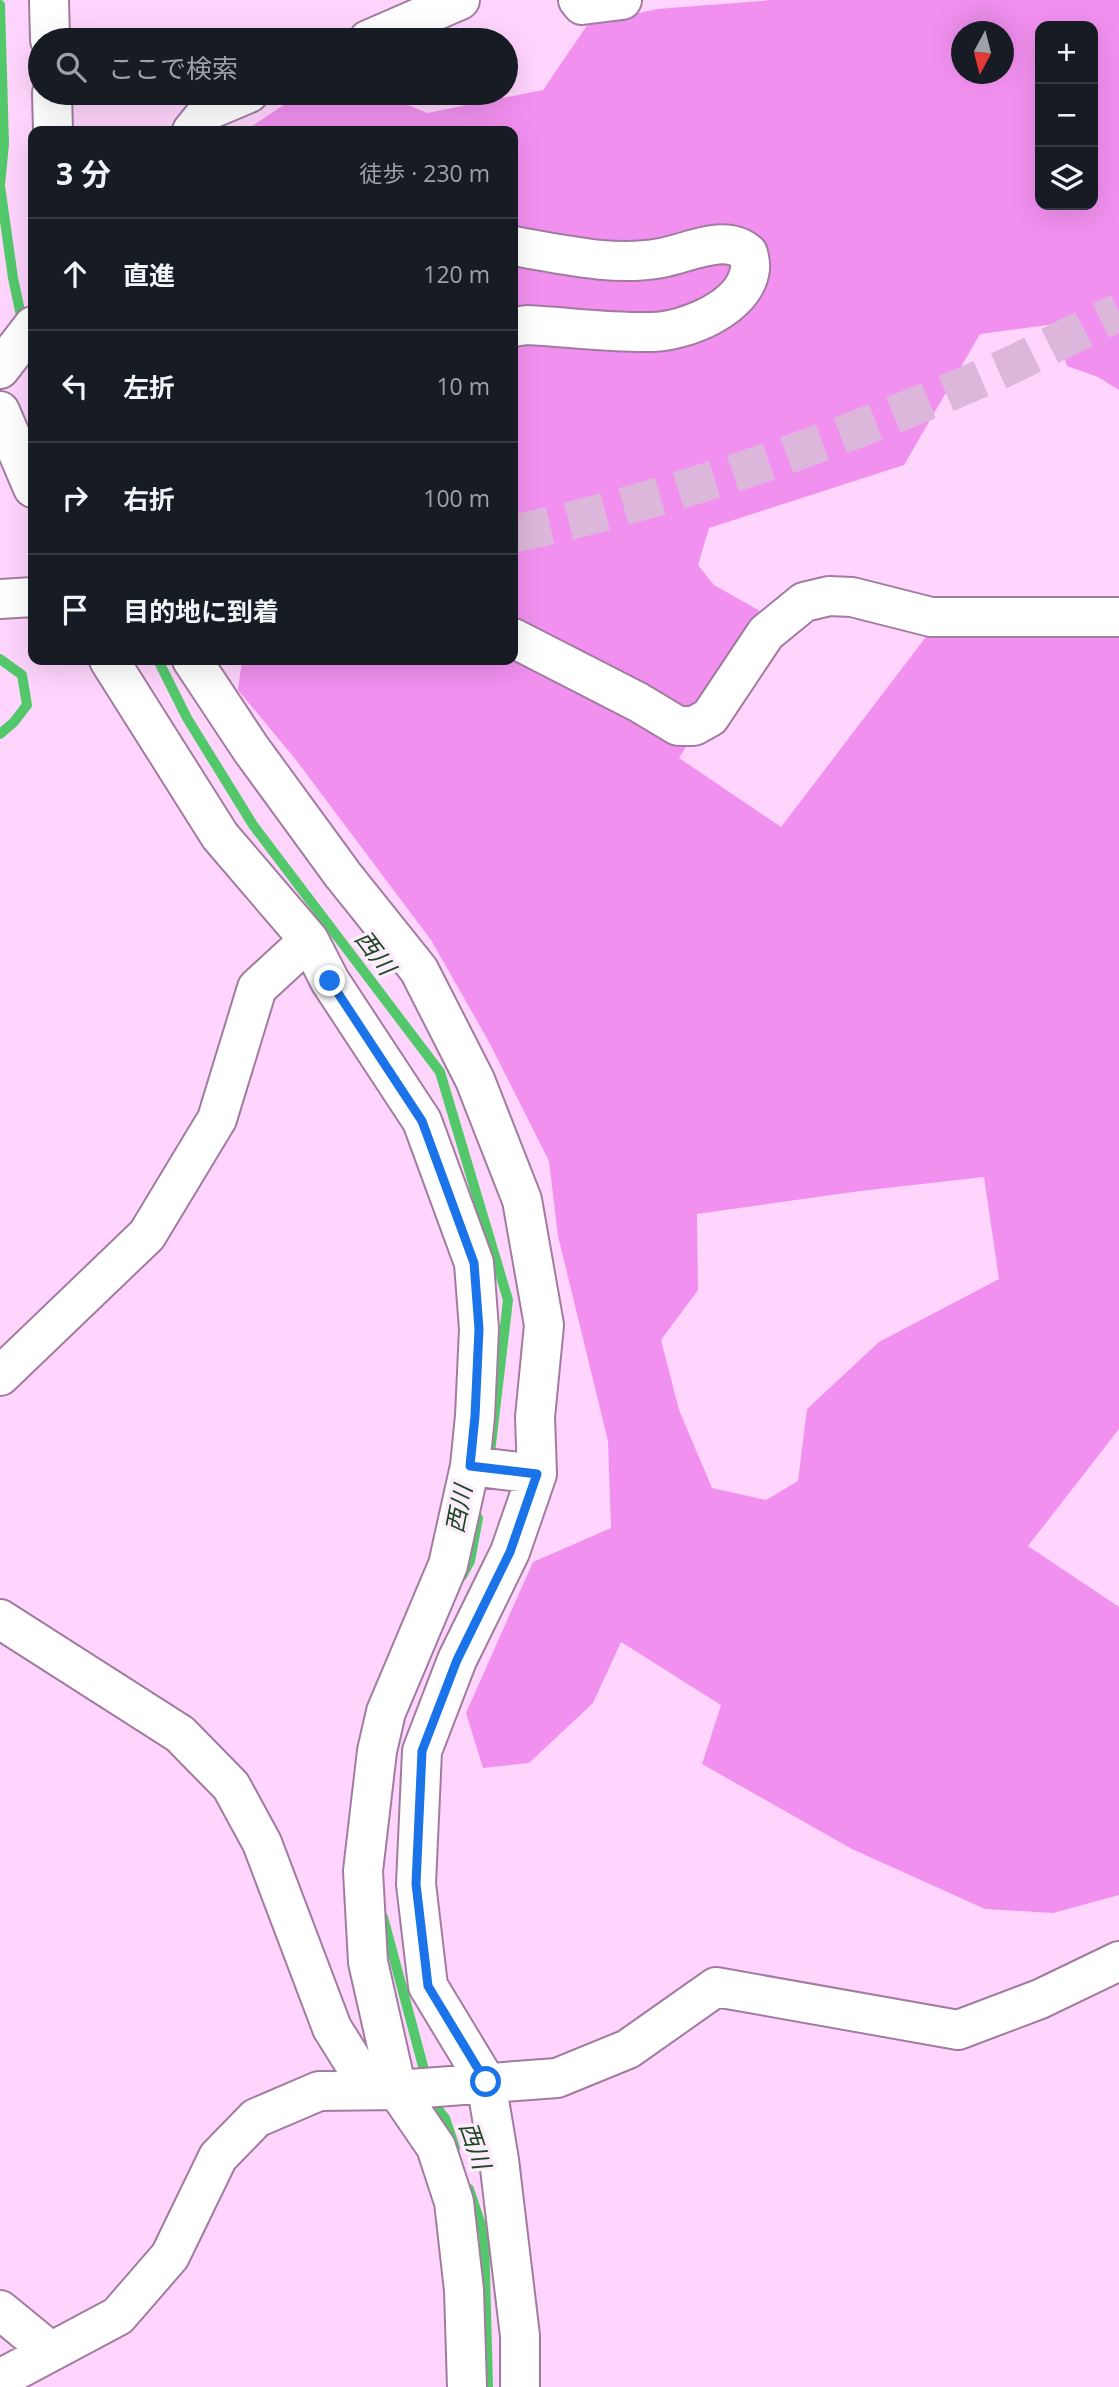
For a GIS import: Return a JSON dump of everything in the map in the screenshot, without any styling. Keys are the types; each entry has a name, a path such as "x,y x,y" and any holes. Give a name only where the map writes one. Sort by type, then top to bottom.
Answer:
{"main road":[{"path":"49,0 50,28"},
{"path":"396,28 460,0"},
{"path":"578,0 582,5 622,0"},
{"path":"52,105 53,126"},
{"path":"196,126 209,110 221,105"},
{"path":"518,247 610,262 660,258 720,244 738,245 748,253 750,268 743,289 723,308 697,322 653,332 527,324 518,326"},
{"path":"1,363 28,333"},
{"path":"0,411 28,476"},
{"path":"518,641 627,696 678,726 694,726 710,717 766,633 804,602 829,596 852,597 931,617 1119,617"},
{"path":"0,599 28,597"},
{"path":"112,665 220,836 309,940 330,981 422,1121 474,1263 479,1329 470,1466 448,1565 386,1712 376,1751 363,1871 368,1962 383,2089"},
{"path":"195,665 251,749 343,875 419,970 475,1080 522,1200 544,1325 535,1417 537,1474 510,1552 457,1660 422,1751 416,1884 428,1986 486,2082 499,2160 520,2336 520,2387"},
{"path":"0,1376 147,1235 218,1119 257,988 309,940"},
{"path":"470,1466 537,1474"},
{"path":"0,1619 180,1734 231,1786 261,1843 331,2028 436,2147 454,2202 464,2290 467,2387"},
{"path":"1,2387 11,2373 118,2316 170,2256 218,2157 256,2118 319,2091 557,2078 628,2049 716,1987 958,2030 1040,2000 1119,1961"},
{"path":"0,2310 50,2351"}],"shaded area":[{"path":"772,0 1119,0 1119,390 1098,377 1067,366 1055,324 980,334 904,465 709,528 698,565 714,585 769,616 679,758 781,827 932,629 1119,632 1119,1429 1028,1546 1119,1607 1119,1895 1053,1913 985,1909 852,1849 702,1764 721,1705 621,1642 593,1703 529,1763 483,1768 466,1713 533,1562 611,1528 608,1441 558,1236 549,1161 489,1042 431,940 296,760 238,690 241,665 518,665 518,126 252,126 284,105 408,105 427,113 467,105 518,105 518,95 543,90 588,24 657,9","holes":["984,1177 999,1279 879,1342 807,1409 798,1481 766,1500 712,1488 679,1410 661,1340 698,1290 697,1214"]}],"waterway":[{"name":"西川","path":"0,5 4,144 0,185"},
{"name":"西川","path":"0,186 13,278 23,325"},
{"path":"0,659 22,675 27,705 0,734"},
{"name":"西川","path":"160,665 187,718 253,825 440,1072 508,1300 489,1461"},
{"name":"西川","path":"462,1576 470,1561 478,1518"},
{"name":"西川","path":"383,1917 427,2081"},
{"name":"西川","path":"431,2096 445,2118 455,2148"},
{"name":"西川","path":"469,2189 484,2234 488,2387"}],"tunnel":[{"path":"518,533 701,484 824,442 1005,368 1119,312"}],"route":[{"path":"330,981 422,1121 474,1263 479,1329 470,1466 537,1474 510,1552 457,1660 422,1751 416,1884 428,1986 486,2082"}]}
